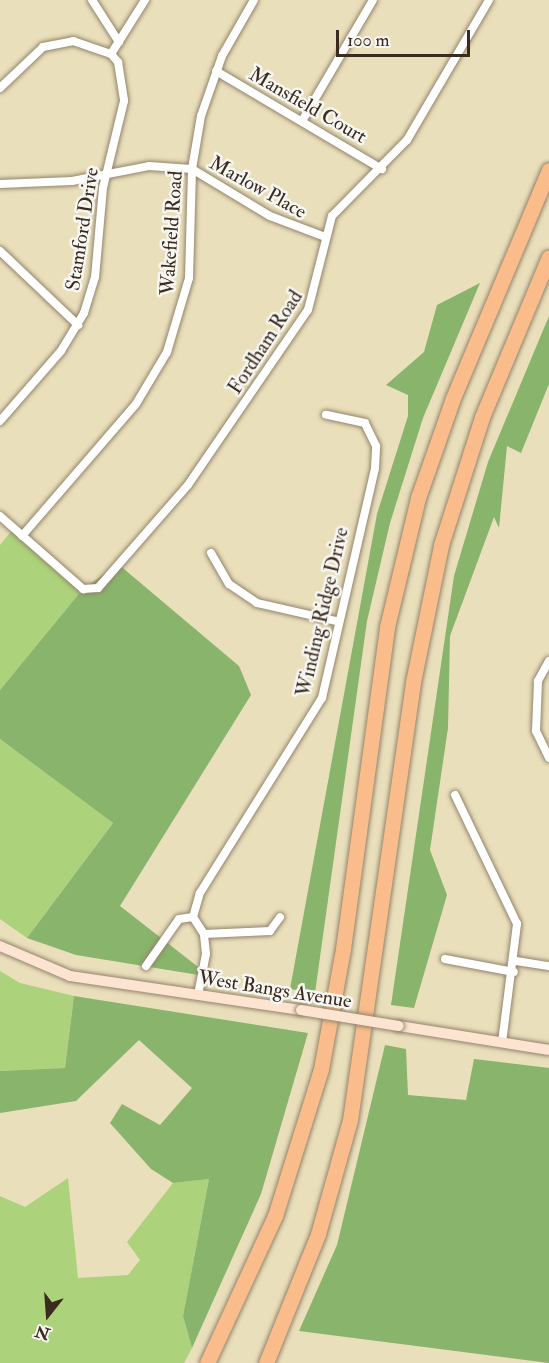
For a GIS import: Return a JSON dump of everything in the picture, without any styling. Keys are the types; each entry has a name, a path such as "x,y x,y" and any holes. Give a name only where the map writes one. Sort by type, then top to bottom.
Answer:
{"highway":[{"path":"207,1363 275,1216 321,1069 343,949 385,638 418,498 453,398 549,170"},
{"path":"266,1363 318,1234 355,1098 413,682 441,545 482,417 549,257"}],"street":[{"path":"92,0 119,42"},
{"path":"0,88 48,45 83,42 111,54 145,0"},
{"name":"Wakefield Road","path":"22,536 136,404 167,352 189,278 192,169 216,71 254,0"},
{"path":"302,121 373,0"},
{"name":"Fordham Road","path":"22,536 88,592 98,588 188,485 308,310 318,285 323,236 345,198 382,169 407,140 489,0"},
{"name":"Stamford Drive","path":"0,421 78,325 96,278 107,171 124,101 122,69 111,54"},
{"name":"Mansfield Court","path":"216,71 382,169"},
{"name":"Marlow Place","path":"0,184 72,181 107,171 192,169 270,216 323,236"},
{"path":"0,251 78,325"},
{"name":"Winding Ridge Drive","path":"193,917 200,893 312,719 326,684 336,621 377,454 365,423 326,415"},
{"path":"0,516 22,536"},
{"path":"212,553 229,584 257,603 336,621"},
{"path":"549,661 538,681 536,731 549,758"},
{"path":"455,795 517,924 516,962 502,1042"},
{"path":"146,966 178,919 193,917 204,934 206,954 198,995"},
{"path":"204,934 270,931 280,917"},
{"name":"West Bangs Avenue","path":"0,946 46,970 549,1050"},
{"path":"445,959 514,972"},
{"path":"516,962 549,966"}],"green space":[{"path":"480,283 423,418 390,523 367,621 315,993 290,989 377,514 408,416 408,395 386,385 424,352 437,305"},
{"path":"549,316 549,384 521,453 507,446 499,528 494,517 450,636 448,728 430,850 447,895 414,1008 391,1005 454,576 488,462"},
{"path":"13,529 82,590 0,690 0,545"},
{"path":"118,564 239,666 251,695 120,906 211,977 76,955 27,938 113,823 0,739 0,690 82,590"},
{"path":"0,739 113,823 27,938 0,919"},
{"path":"0,971 20,983 74,996 65,1068 0,1071"},
{"path":"74,996 308,1033 261,1194 192,1348 183,1316 209,1179 173,1183 151,1169 110,1123 122,1104 160,1125 192,1088 139,1040 76,1101 0,1113 0,1071 65,1068"},
{"path":"385,1045 406,1049 408,1095 466,1100 474,1059 549,1068 549,1363 299,1331 337,1245"},
{"path":"68,1178 78,1278 128,1275 140,1260 127,1242 173,1183 209,1179 183,1316 192,1348 184,1363 0,1363 0,1196 25,1207"}]}
